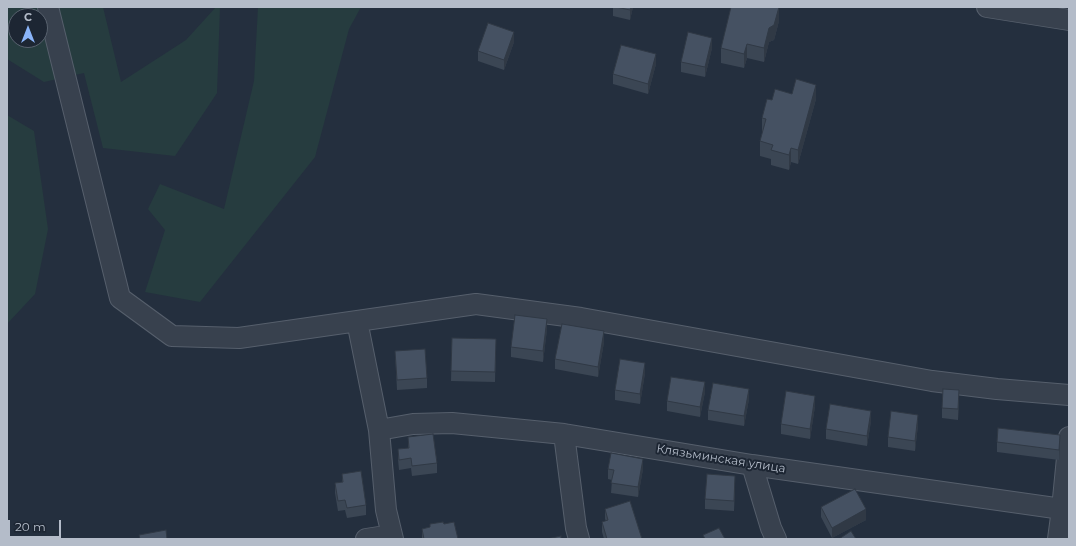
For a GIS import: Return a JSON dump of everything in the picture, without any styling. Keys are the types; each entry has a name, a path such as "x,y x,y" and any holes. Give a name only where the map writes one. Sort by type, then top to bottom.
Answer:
{"street":[{"path":"48,7 120,298 172,336 239,338 476,304 581,318 932,381 996,389 1069,395"},
{"path":"988,7 1069,20"},
{"path":"357,321 379,430 386,510 393,537 366,539"},
{"name":"Клязьминская улица","path":"379,430 413,424 452,423 564,434 752,465 1066,509"},
{"path":"564,434 576,528 579,539"},
{"path":"1058,539 1066,509 1069,437"},
{"path":"752,465 771,528 776,539"}],"green space":[{"path":"7,7 103,7 121,82 186,40 216,7 220,7 217,93 175,156 103,148 84,73 44,82 7,59"},
{"path":"258,7 361,7 349,29 315,157 200,302 145,292 165,230 148,209 160,184 224,209 254,81"},
{"path":"7,115 34,131 48,229 35,294 7,324"}],"building":[{"path":"616,7 631,7 630,10"},
{"path":"731,7 779,7 774,25 769,28 764,48 747,44 744,54 721,48"},
{"path":"488,23 514,32 504,60 478,51"},
{"path":"688,32 712,38 705,67 681,62"},
{"path":"621,45 656,54 648,84 613,74"},
{"path":"796,79 816,85 798,150 791,148 789,155 771,150 773,145 760,141 766,119 762,118 767,99 772,100 775,89 792,94"},
{"path":"515,315 547,319 543,351 511,347"},
{"path":"562,324 604,331 598,367 555,359"},
{"path":"452,338 496,339 495,372 451,371"},
{"path":"425,349 427,378 397,380 395,351"},
{"path":"620,359 645,363 640,394 615,390"},
{"path":"671,377 705,382 700,407 667,401"},
{"path":"713,383 749,389 744,416 708,410"},
{"path":"943,389 959,390 958,409 942,408"},
{"path":"786,391 815,396 810,429 781,424"},
{"path":"830,404 871,411 867,436 826,429"},
{"path":"891,411 918,415 915,441 888,437"},
{"path":"998,428 1060,435 1059,450 997,442"},
{"path":"433,434 437,463 412,466 411,458 399,460 398,449 409,448 408,437"},
{"path":"611,453 643,459 638,487 611,483 614,470 608,469"},
{"path":"361,471 366,505 347,508 345,500 338,501 335,483 343,482 342,474"},
{"path":"707,474 735,476 734,501 705,499"},
{"path":"855,489 866,509 832,528 821,507"},
{"path":"630,501 642,539 607,539 602,522 608,520 605,509"},
{"path":"443,522 444,524 454,522 458,539 424,539 422,529 430,527 430,524"},
{"path":"719,528 725,539 705,539 703,535"},
{"path":"166,530 167,539 140,539 139,535"},
{"path":"851,531 856,539 839,539"},
{"path":"561,536 561,539 547,539"}]}
